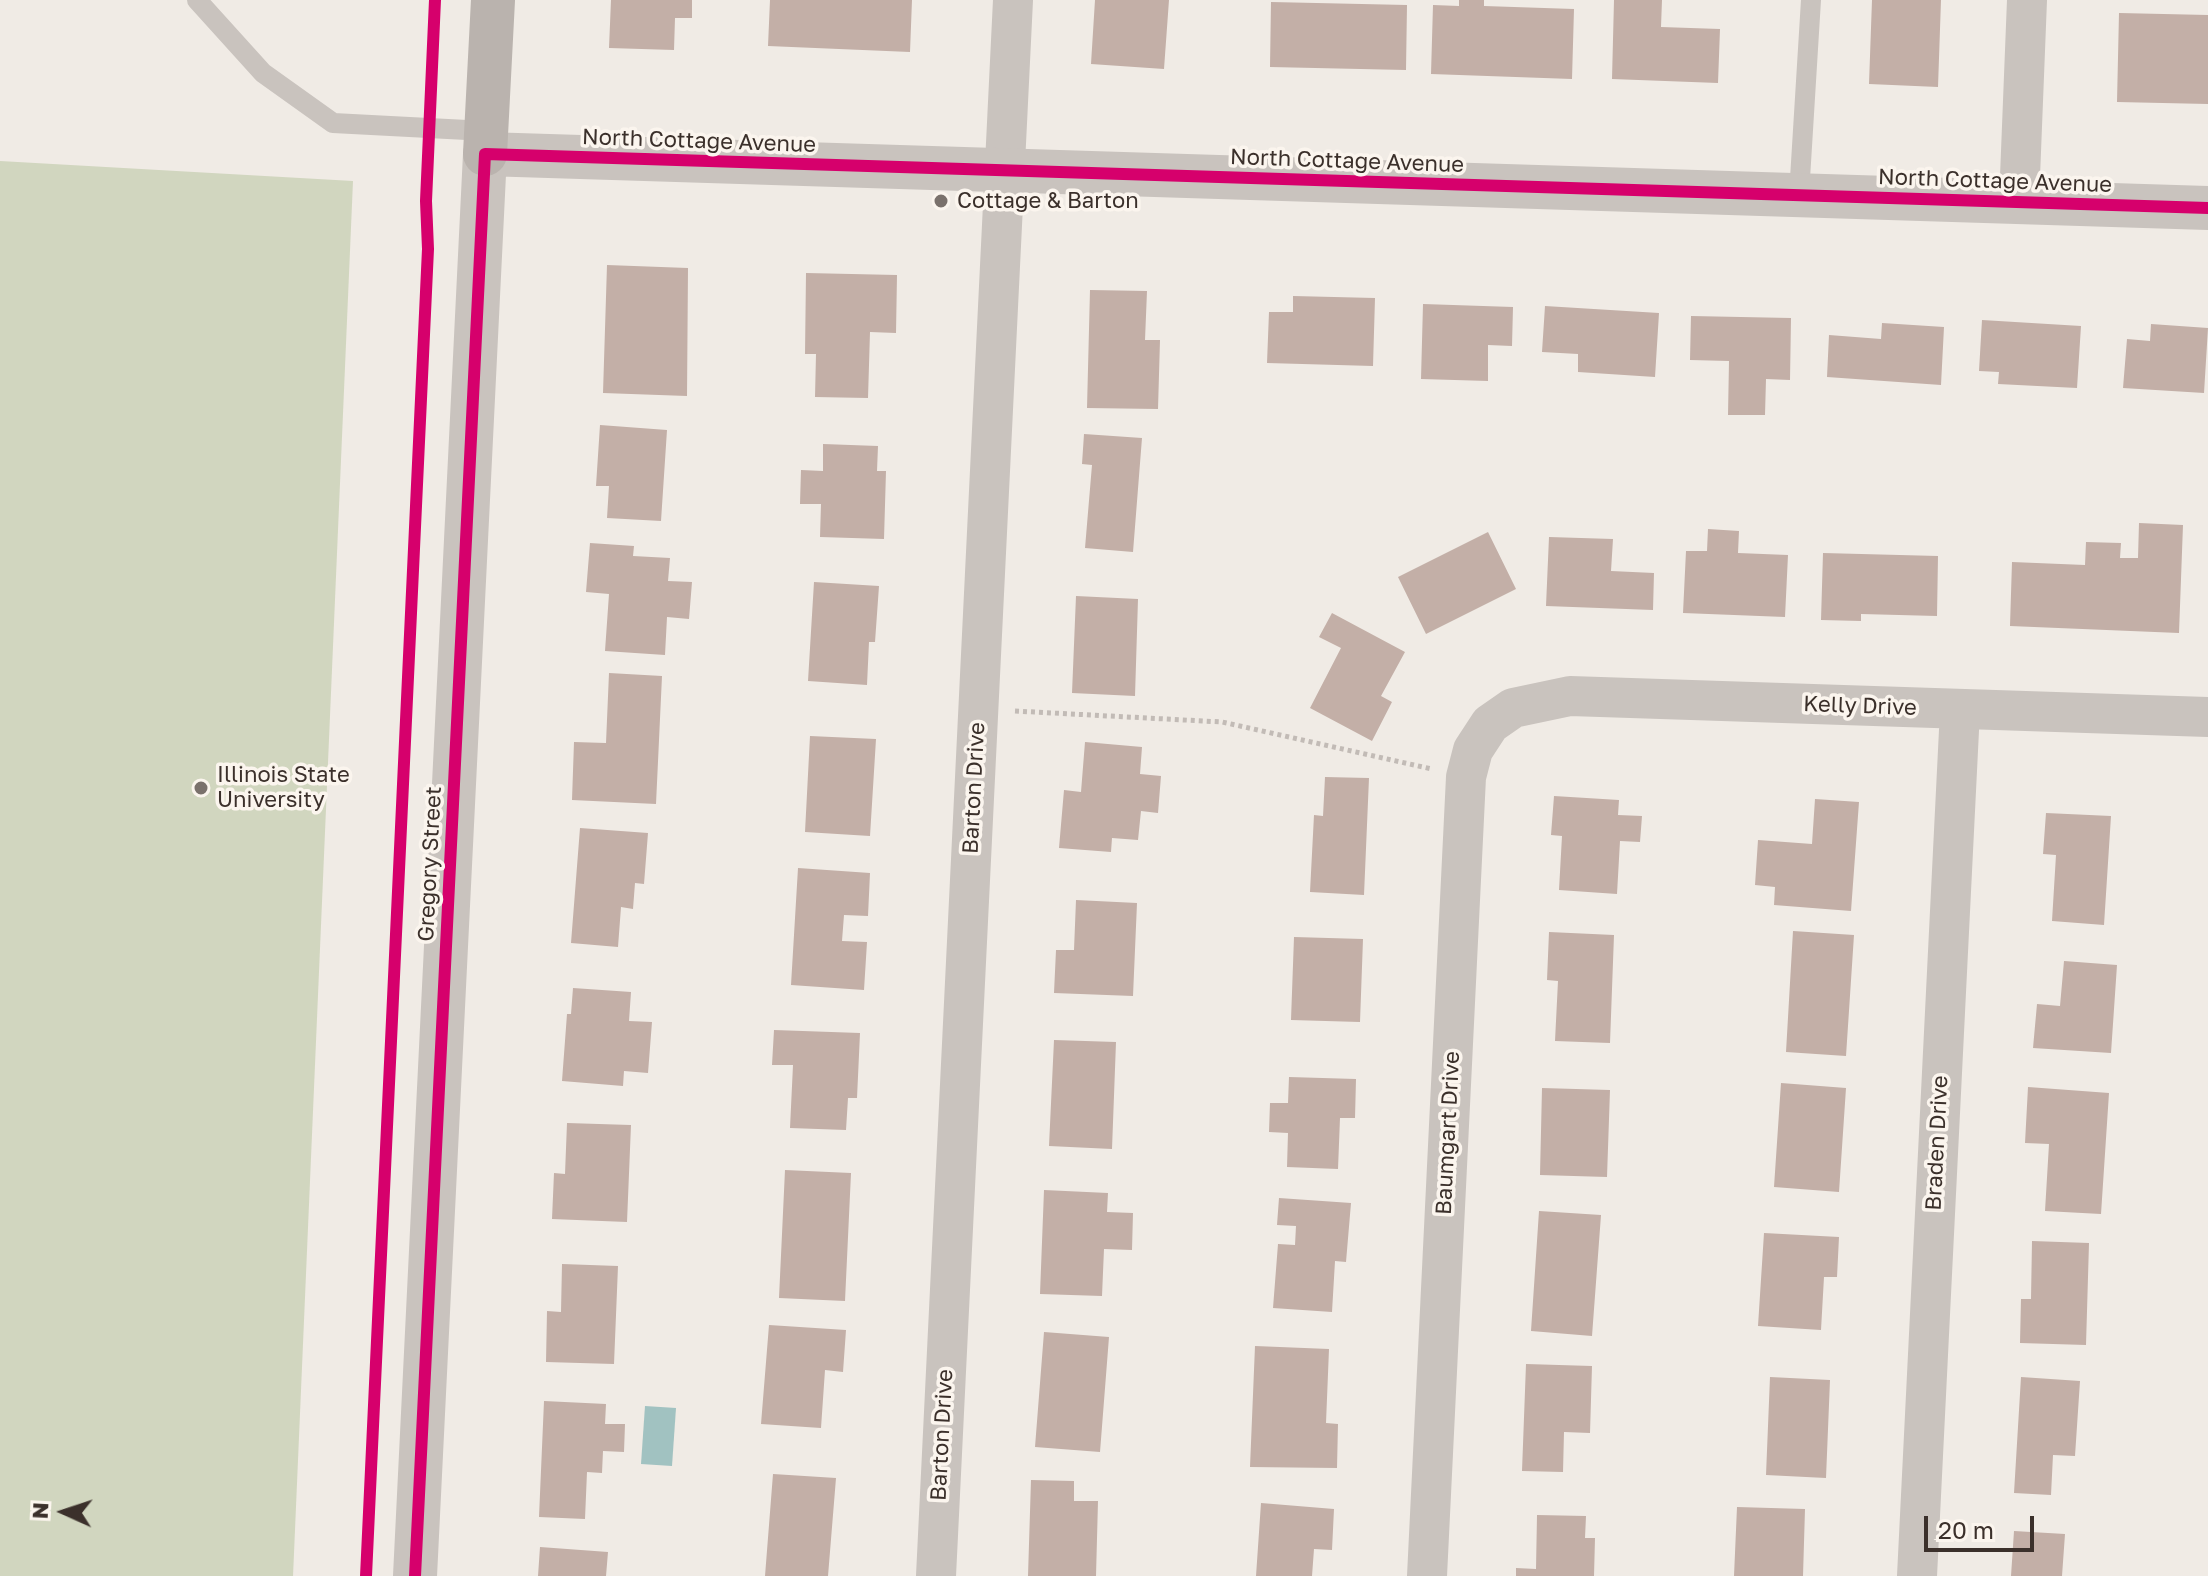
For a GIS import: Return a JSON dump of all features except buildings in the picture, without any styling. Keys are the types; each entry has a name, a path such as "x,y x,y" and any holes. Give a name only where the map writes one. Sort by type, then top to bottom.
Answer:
{"main road":[{"name":"Gregory Street","path":"486,142 493,0"}],"street":[{"name":"Barton Drive","path":"936,1576 1013,0"},
{"path":"2019,202 2027,0"},
{"name":"North Cottage Avenue","path":"486,142 1005,170 2208,208"},
{"name":"Gregory Street","path":"415,1576 486,142"},
{"name":"Kelly Drive","path":"1513,708 1570,696 2208,717"},
{"name":"Baumgart Drive","path":"1427,1576 1466,777 1473,750 1490,724 1513,708"},
{"name":"Braden Drive","path":"1917,1576 1960,710"}],"lane":[{"path":"197,0 263,73 333,123 486,142"},
{"path":"1799,195 1811,0"}],"path":[{"path":"978,708 1222,722 1466,777"}],"green space":[{"name":"Illinois State University","path":"0,161 353,181 293,1576 0,1576"}],"water":[{"path":"645,1406 676,1408 672,1466 641,1464"}],"cycle path":[{"path":"366,1576 428,249 426,201 435,0"},
{"path":"415,1576 485,154 2208,208"}],"place":[{"name":"Cottage & Barton","path":"941,201"},
{"name":"Illinois State University","path":"201,788"}]}
